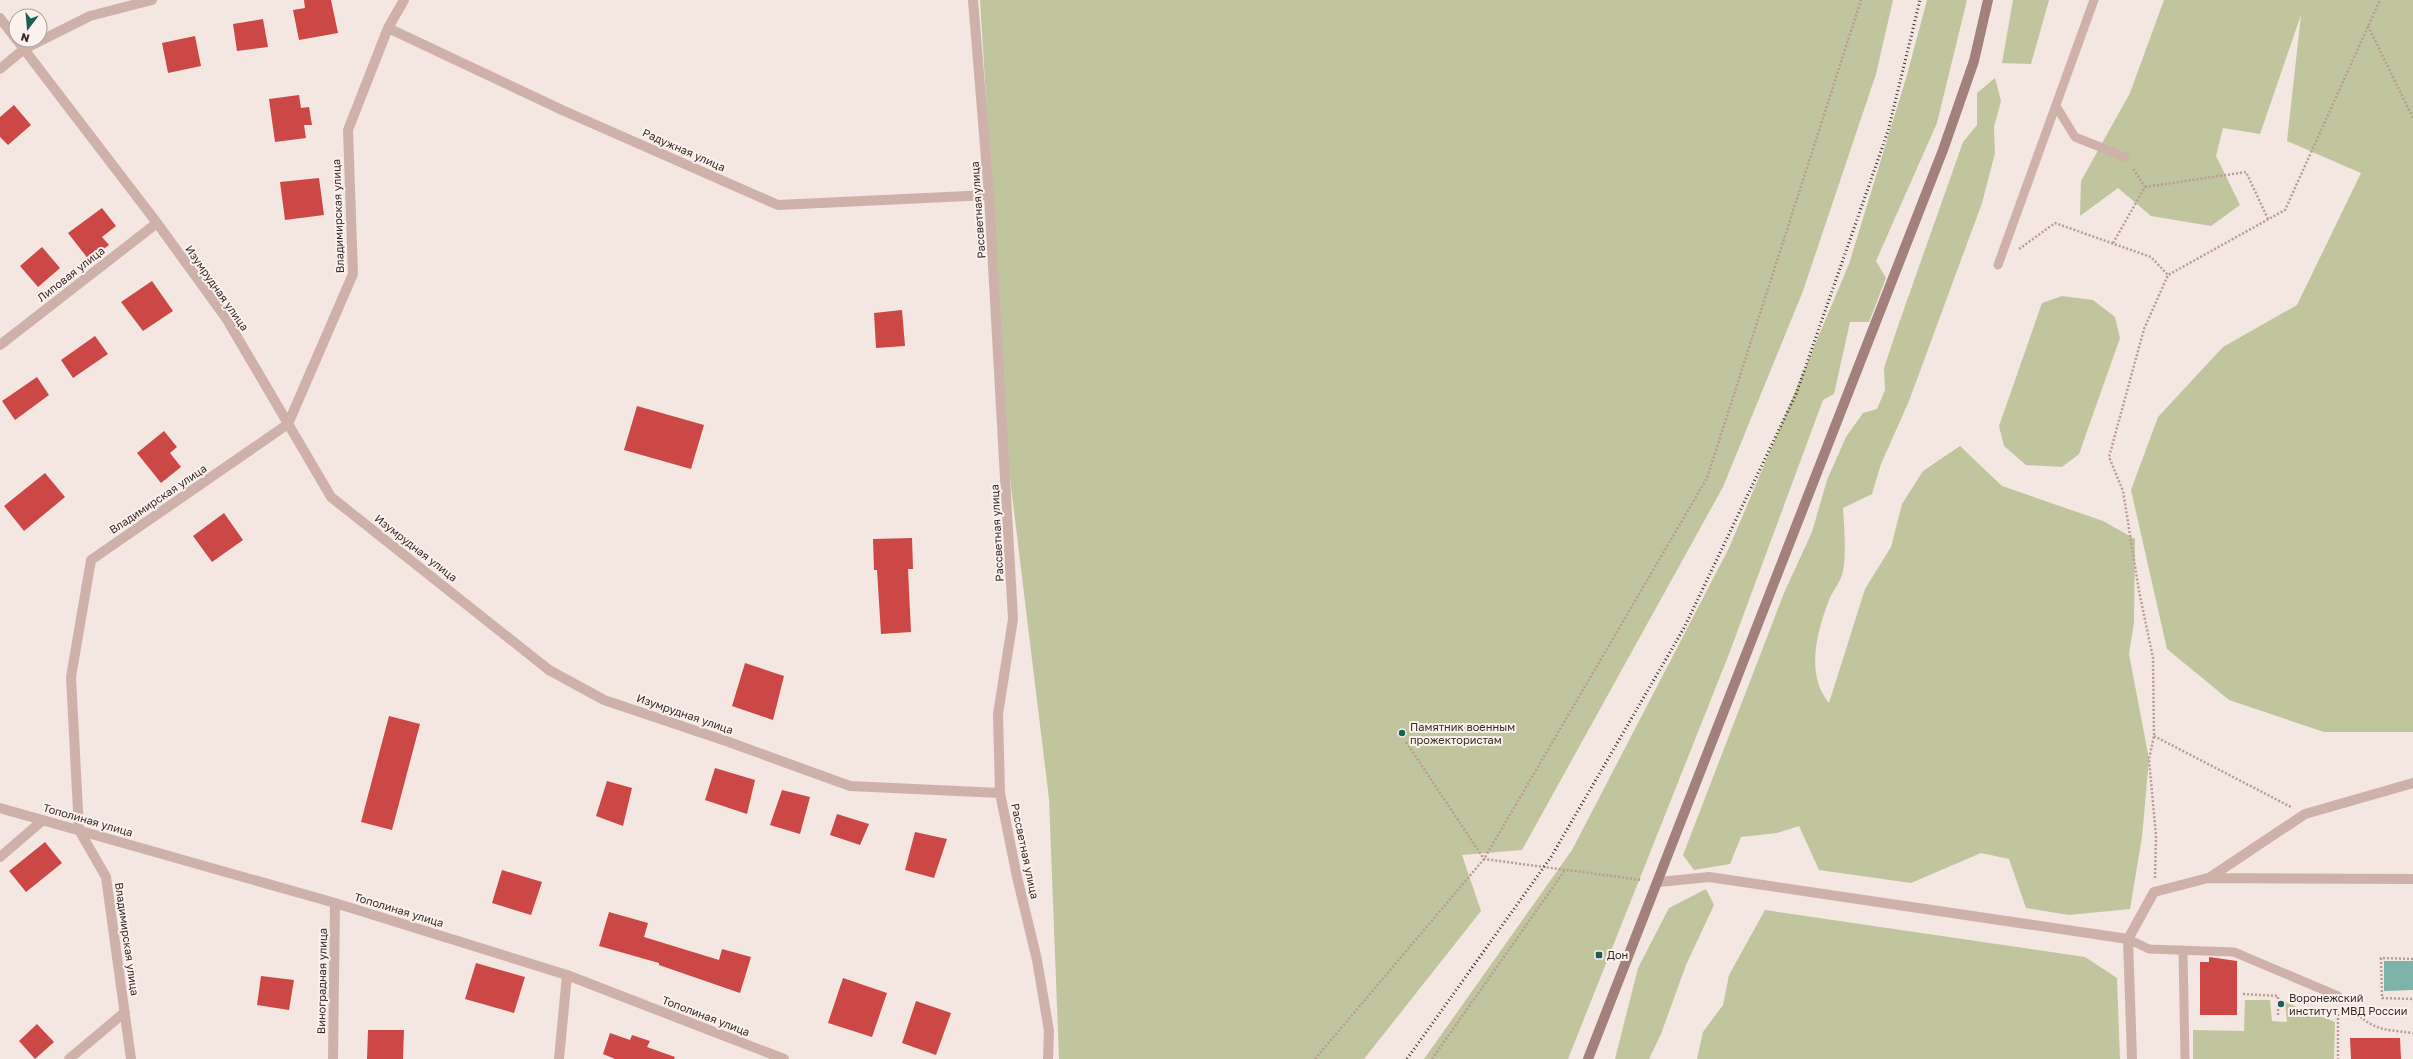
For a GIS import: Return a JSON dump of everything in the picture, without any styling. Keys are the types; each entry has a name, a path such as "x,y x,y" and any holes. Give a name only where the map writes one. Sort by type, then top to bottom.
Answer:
{"street":[{"path":"0,69 24,49 90,16 152,0"},
{"name":"Владимирская улица","path":"131,1059 106,877 79,830 71,677 91,560 288,424 353,274 348,130 388,28 404,0"},
{"name":"Рассветная улица","path":"973,0 989,195 1014,619 998,714 1000,793 1017,877 1038,960 1049,1031 1048,1059"},
{"path":"1588,1059 1659,882 1943,150 1974,61 1988,0"},
{"name":"Изумрудная улица","path":"0,18 8,28"},
{"name":"Радужная улица","path":"388,28 562,110 778,205 989,195"},
{"name":"Изумрудная улица","path":"24,49 157,224 226,318 331,497 549,670 604,700 726,741 850,786 1000,793"},
{"name":"Липовая улица","path":"0,344 157,224"},
{"path":"2208,878 2305,814 2413,783"},
{"name":"Тополиная улица","path":"0,808 335,903 567,975 784,1059"},
{"path":"0,857 43,820"},
{"path":"1659,882 1709,876 2128,939"},
{"path":"2132,1059 2128,939 2154,892 2208,878 2413,879"},
{"name":"Виноградная улица","path":"333,1059 335,903"},
{"path":"559,1059 567,975"},
{"path":"69,1059 125,1012"}],"lane":[{"path":"1998,265 2094,0"},
{"path":"2056,106 2075,137 2125,157"},
{"path":"2128,939 2149,949 2234,952 2338,996"},
{"path":"2183,950 2185,1059"}],"path":[{"path":"1315,1059 1484,859 1708,478 1861,0"},
{"path":"2154,892 2156,836 2149,760 2154,736 2153,658 2139,591 2123,491 2110,458 2144,329 2168,275 2285,210 2380,0"},
{"path":"2368,26 2413,118"},
{"path":"2125,157 2145,187"},
{"path":"2145,187 2246,172 2268,219"},
{"path":"2113,244 2145,187"},
{"path":"1998,265 2055,223 2151,257 2168,275"},
{"path":"2154,736 2305,814"},
{"path":"1406,742 1484,859 1659,882"},
{"path":"1432,1059 1565,870"},
{"path":"2413,959 2381,958 2382,998 2413,999"},
{"path":"2243,994 2278,996 2278,1016"},
{"path":"2338,996 2367,1024 2380,1030 2413,1033"},
{"path":"2338,996 2338,1059"}],"green space":[{"path":"980,0 1893,0 1876,74 1803,291 1723,487 1522,850 1462,855 1481,911 1364,1059 1059,1059 1049,799 1009,470"},
{"path":"1927,0 1967,0 1937,123 1876,261 1886,278 1869,322 1850,322 1834,394 1823,400 1729,654 1568,1059 1424,1059 1572,850 1729,548 1849,264 1907,75"},
{"path":"2013,0 2049,0 2031,64 2002,63"},
{"path":"2164,0 2413,0 2413,732 2324,732 2229,700 2167,649 2131,490 2158,417 2223,347 2297,305 2361,173 2287,141 2301,15 2260,134 2223,128 2216,156 2240,205 2211,226 2151,216 2118,188 2080,216 2081,181 2130,93"},
{"path":"1995,78 2001,101 1994,127 1995,153 1982,203 1909,401 1881,464 1872,494 1843,508 1845,542 1844,569 1841,578 1829,600 1817,639 1815,666 1817,679 1822,692 1829,703 1865,589 1891,547 1902,504 1923,471 1960,446 2002,486 2103,521 2135,539 2134,622 2129,654 2149,759 2142,837 2130,909 2069,915 2026,908 2009,859 1981,853 1911,883 1819,870 1799,826 1777,833 1741,837 1730,864 1694,870 1683,855 1784,593 1812,532 1827,480 1846,437 1863,413 1877,409 1885,390 1884,368 1898,326 1963,142 1977,125 1977,93"},
{"path":"2062,296 2093,300 2115,317 2120,338 2079,454 2062,467 2026,465 2004,446 1999,426 2042,303"},
{"path":"1706,889 1714,905 1686,965 1661,1034 1649,1059 1615,1059 1638,968 1669,908"},
{"path":"1765,910 2085,957 2117,978 2120,1059 1697,1059 1703,1032 1723,1005 1729,975"},
{"path":"2245,1000 2270,1000 2272,1021 2287,1022 2285,1002 2335,1022 2334,1059 2193,1059 2193,1030 2244,1031"}],"water":[{"path":"2384,961 2413,961 2413,990 2384,991"}],"building":[{"path":"304,0 331,0 338,33 299,40 293,10 305,8"},
{"path":"263,19 268,47 237,51 233,24"},
{"path":"195,36 201,66 168,73 162,43"},
{"path":"299,95 301,108 309,107 312,125 304,125 306,138 275,142 269,99"},
{"path":"14,105 31,125 8,145 0,137 0,117"},
{"path":"319,178 324,215 285,220 280,182"},
{"path":"102,208 116,226 102,237 109,245 89,260 68,233"},
{"path":"42,247 60,268 38,287 20,266"},
{"path":"152,281 173,311 143,331 121,302"},
{"path":"902,310 905,346 876,348 874,313"},
{"path":"95,336 108,354 73,378 61,360"},
{"path":"37,377 49,395 15,420 2,401"},
{"path":"637,406 704,425 691,469 624,450"},
{"path":"164,431 177,447 170,453 181,467 161,483 137,453"},
{"path":"45,473 65,497 24,531 4,506"},
{"path":"224,513 243,540 212,562 193,536"},
{"path":"912,538 913,569 908,569 911,632 881,634 877,570 874,570 873,539"},
{"path":"745,663 784,676 773,720 732,706"},
{"path":"389,716 420,724 392,830 361,822"},
{"path":"715,768 755,780 747,814 705,800"},
{"path":"607,781 632,788 623,826 596,816"},
{"path":"782,790 810,797 800,834 770,825"},
{"path":"837,814 869,824 860,845 830,835"},
{"path":"915,832 947,839 934,878 905,870"},
{"path":"45,842 62,863 26,892 9,871"},
{"path":"502,870 542,882 531,915 492,903"},
{"path":"609,912 648,923 644,937 719,960 722,949 751,957 740,993 659,965 659,963 599,946"},
{"path":"2209,957 2237,961 2237,1015 2200,1015 2200,962 2209,962"},
{"path":"476,963 525,977 514,1013 465,999"},
{"path":"261,976 294,980 289,1010 257,1005"},
{"path":"843,978 887,993 872,1037 828,1023"},
{"path":"916,1001 951,1013 936,1055 902,1043"},
{"path":"37,1024 54,1042 35,1059 19,1041"},
{"path":"368,1030 404,1030 403,1059 367,1059"},
{"path":"610,1033 630,1040 632,1035 650,1041 647,1047 675,1057 674,1059 615,1059 603,1054"},
{"path":"2350,1038 2400,1038 2401,1059 2351,1059"}],"railway":[{"path":"1407,1059 1551,857 1684,628 1796,394 1888,131 1920,0"}],"place":[{"name":"Памятник военным прожектористам","path":"1402,733"},
{"name":"Дон","path":"1599,955"},
{"name":"Воронежский институт МВД России","path":"2281,1004"}]}
